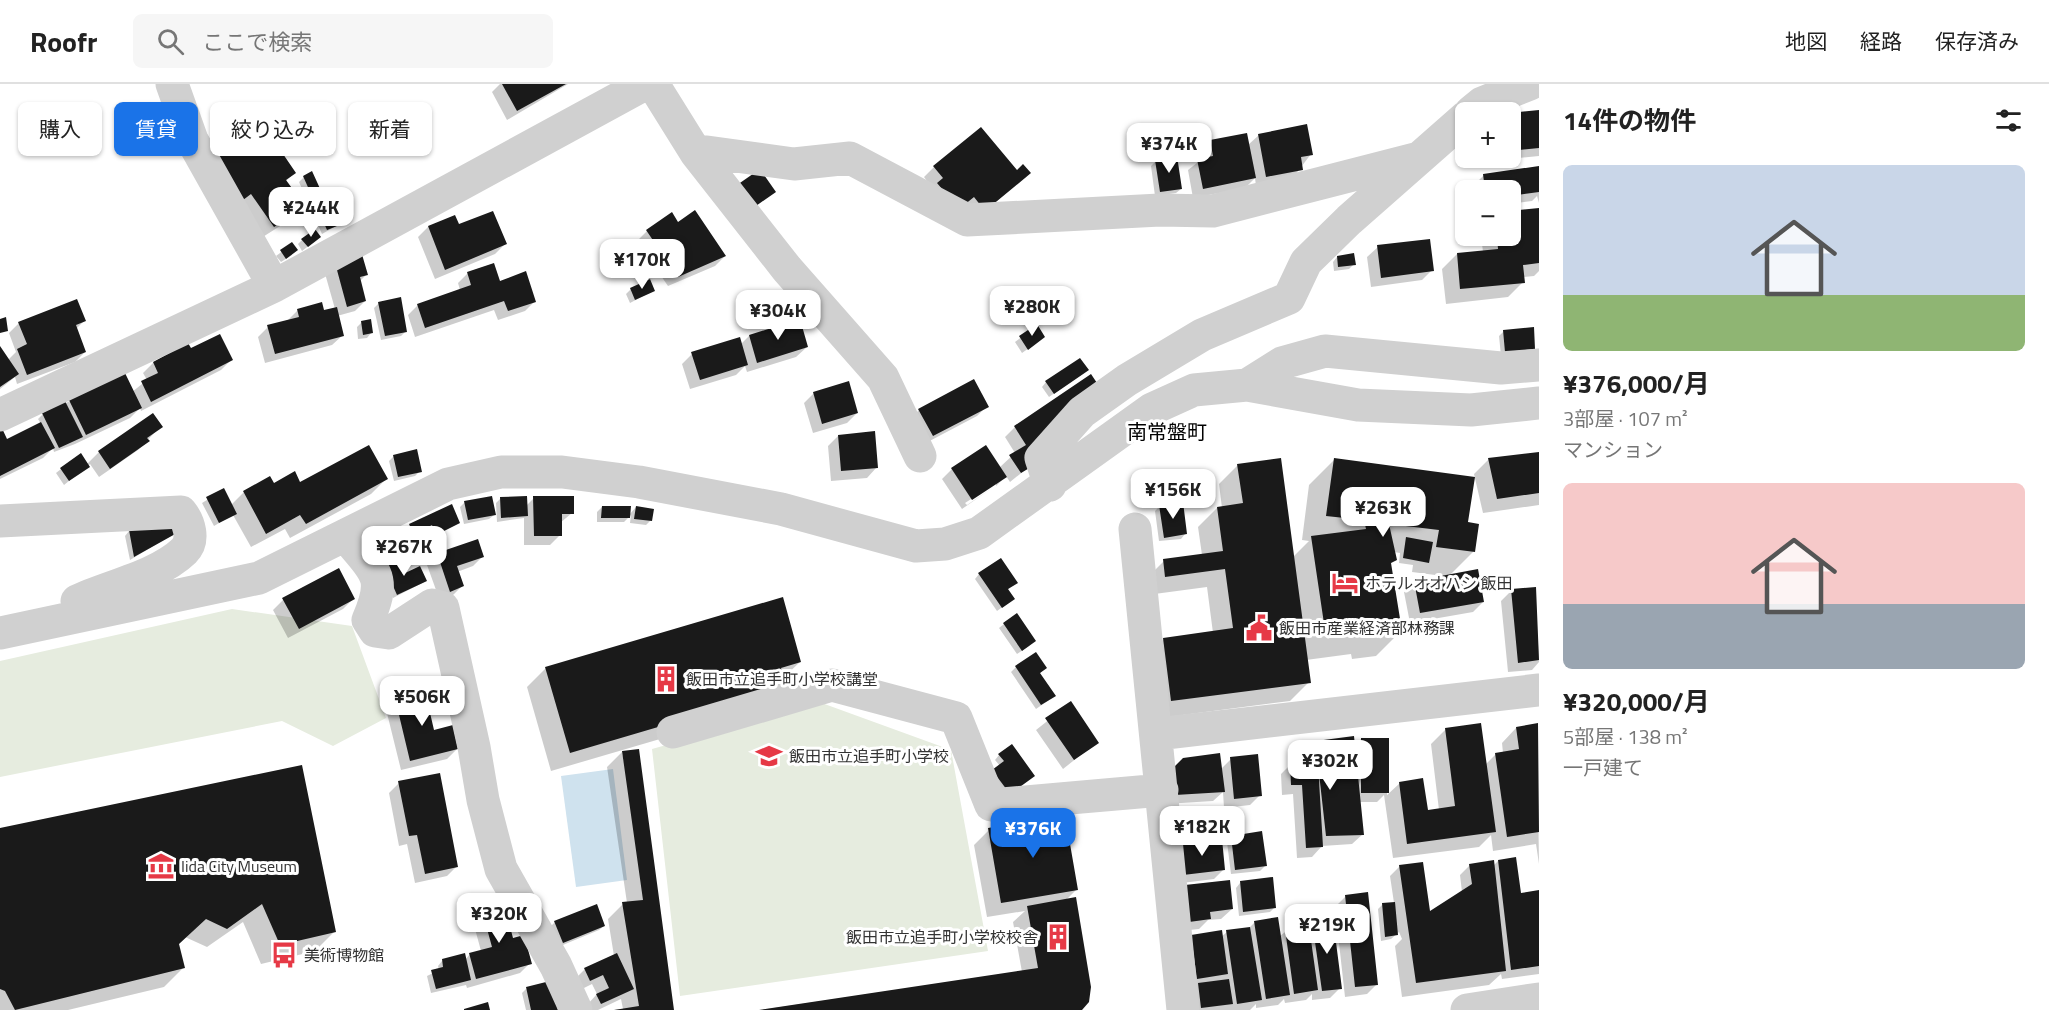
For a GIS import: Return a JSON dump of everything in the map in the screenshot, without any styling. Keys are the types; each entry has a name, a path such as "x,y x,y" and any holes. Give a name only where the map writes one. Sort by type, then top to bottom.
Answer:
{"street":[{"path":"172,84 192,140 274,286"},
{"path":"0,415 274,286 645,84"},
{"path":"653,84 696,153 788,269 883,378 920,456"},
{"path":"1485,102 1530,84"},
{"path":"1050,485 1041,458 1082,412 1127,380 1202,335 1288,298 1306,262 1349,220 1455,127"},
{"path":"696,153 707,152 794,164 850,158 967,220 1160,210 1213,211 1419,158"},
{"path":"1247,385 1282,363 1325,351 1501,368 1539,364"},
{"path":"0,633 259,578 448,484 501,472 562,472 639,482 781,509 916,546 945,544 979,533 1050,485 1152,409 1194,390 1247,385 1358,405 1471,410 1539,403"},
{"path":"0,521 181,512 189,522 190,538 186,550 153,571 79,600 38,626"},
{"path":"1136,529 1183,1010"},
{"path":"346,536 377,577 379,595 368,620 375,631 389,633 432,605 442,608 472,736 483,800 501,869 556,966 576,1010"},
{"path":"673,732 832,686 956,718 991,805 1162,790"},
{"path":"1157,734 1539,690"},
{"path":"1467,1010 1539,999"}],"shaded area":[{"path":"232,609 352,626 386,718 333,746 282,721 0,777 0,661"},
{"path":"819,702 951,750 988,951 680,996 652,749"}],"water":[{"path":"613,769 627,880 576,887 561,776"}],"building":[{"path":"502,84 566,84 517,111"},
{"path":"1539,110 1539,148 1521,150 1521,112"},
{"path":"1307,124 1313,155 1301,157 1303,170 1266,177 1258,134"},
{"path":"981,127 1017,170 1023,164 1031,173 985,211 974,197 959,209 937,183 943,178 933,166"},
{"path":"1247,133 1256,178 1203,189 1197,159 1213,156 1210,140"},
{"path":"213,156 284,156 296,173 286,180 305,206 274,227 251,194 243,200"},
{"path":"1177,156 1182,189 1160,192 1155,160"},
{"path":"1539,166 1539,192 1521,194 1521,180 1484,180 1483,174"},
{"path":"760,169 776,192 753,208 737,185"},
{"path":"312,171 337,226 327,230 303,176"},
{"path":"1539,208 1539,263 1523,265 1525,283 1460,289 1457,253 1498,249 1498,246 1521,246 1521,210"},
{"path":"695,210 726,256 678,277 646,230 672,212 678,222"},
{"path":"493,211 507,244 445,270 428,226 455,215 459,224"},
{"path":"315,229 321,237 308,247 301,239"},
{"path":"1430,239 1434,271 1381,278 1377,245"},
{"path":"292,242 298,250 286,259 280,250"},
{"path":"361,251 368,275 360,277 366,301 347,307 334,259"},
{"path":"1354,253 1356,265 1338,267 1337,256"},
{"path":"494,263 500,281 526,271 536,302 508,311 504,301 425,328 417,304 471,285 467,272"},
{"path":"650,279 655,291 635,300 630,288"},
{"path":"401,297 407,332 385,336 378,302"},
{"path":"77,299 86,321 76,325 86,352 27,375 17,349 27,344 18,322"},
{"path":"322,302 324,310 337,307 344,336 275,354 267,325 299,317 297,309"},
{"path":"6,317 8,331 0,333 0,319"},
{"path":"371,319 373,333 363,335 361,321"},
{"path":"800,319 808,347 757,363 749,335"},
{"path":"1037,324 1045,337 1028,350 1019,336"},
{"path":"1534,327 1535,349 1505,352 1503,330"},
{"path":"220,334 233,360 151,402 141,381 158,373 153,362 188,343 191,348"},
{"path":"740,337 748,365 700,380 691,352"},
{"path":"0,346 19,374 0,387"},
{"path":"1080,358 1089,370 1054,394 1045,381"},
{"path":"125,373 142,408 86,435 69,400"},
{"path":"1091,374 1101,389 1031,467 1021,473 1009,455 1026,445 1014,426"},
{"path":"974,379 989,407 933,436 918,409"},
{"path":"849,381 858,413 822,424 813,392"},
{"path":"65,401 83,437 59,448 42,413"},
{"path":"153,413 163,427 147,438 150,441 110,469 98,451"},
{"path":"41,422 55,448 0,476 0,424 7,439"},
{"path":"875,431 878,468 841,471 838,435"},
{"path":"369,445 388,479 306,524 300,515 266,534 243,491 270,476 274,483 295,471 300,482"},
{"path":"986,445 1007,477 972,500 951,468"},
{"path":"417,449 422,472 398,477 393,455"},
{"path":"1539,452 1539,493 1497,499 1488,458"},
{"path":"81,453 90,467 69,481 60,468"},
{"path":"1281,458 1311,683 1171,701 1163,638 1233,628 1225,569 1165,577 1163,559 1223,551 1217,507 1243,503 1237,464"},
{"path":"1334,458 1475,477 1468,522 1479,524 1475,552 1436,547 1439,530 1389,524 1397,560 1391,563 1402,631 1377,635 1376,629 1326,637 1311,536 1366,529 1364,520 1326,516"},
{"path":"224,488 237,514 219,523 206,497"},
{"path":"492,496 496,515 468,520 464,501"},
{"path":"527,496 528,516 501,518 500,497"},
{"path":"533,496 574,496 574,514 562,514 562,536 534,536"},
{"path":"1183,502 1187,534 1164,538 1159,505"},
{"path":"452,504 460,523 436,535 432,525 414,534 409,524"},
{"path":"602,506 631,506 630,518 601,518"},
{"path":"636,506 654,509 652,521 634,519"},
{"path":"399,524 406,540 376,553 369,537"},
{"path":"173,526 177,533 134,557 129,530"},
{"path":"1406,537 1433,542 1429,563 1403,558"},
{"path":"478,539 484,557 457,566 464,586 450,592 437,553"},
{"path":"395,557 403,574 420,566 427,581 397,595 383,563"},
{"path":"1001,558 1018,583 1008,589 1015,599 1002,608 978,573"},
{"path":"339,568 355,599 299,629 282,598"},
{"path":"1478,569 1484,602 1420,613 1414,581"},
{"path":"1536,587 1539,660 1518,663 1511,589"},
{"name":"飯田市立追手町小学校講堂","path":"783,597 801,662 781,668 787,689 570,753 545,667"},
{"path":"1017,613 1036,641 1022,651 1003,623"},
{"path":"1036,652 1047,668 1040,673 1056,696 1041,705 1015,666"},
{"path":"424,687 434,730 453,725 458,749 410,761 394,694"},
{"path":"1071,701 1099,743 1074,760 1045,718"},
{"path":"1481,723 1496,832 1407,844 1399,782 1423,778 1428,810 1455,806 1445,728"},
{"path":"1538,723 1539,832 1507,837 1495,753 1519,749 1516,727"},
{"path":"1354,736 1364,835 1326,836 1318,764 1323,847 1306,848 1302,785 1291,785 1290,763 1318,761 1316,741"},
{"path":"1361,738 1389,738 1389,793 1361,793"},
{"path":"1012,744 1035,776 1010,794 992,770 1004,761 998,754"},
{"path":"639,749 674,1010 614,1010 639,1006 622,902 643,900 622,751"},
{"path":"1220,753 1225,792 1175,795 1173,768 1183,758"},
{"path":"1258,754 1262,796 1234,799 1230,757"},
{"name":"Iida City Museum","path":"302,765 336,932 280,945 262,904 227,929 206,919 179,944 185,968 15,1010 5,991 0,989 0,828"},
{"path":"440,773 458,867 425,874 417,835 409,836 398,781"},
{"path":"1065,815 1078,890 1001,903 988,828"},
{"path":"1262,831 1267,866 1235,870 1231,836"},
{"path":"1222,839 1225,870 1183,875 1180,843"},
{"path":"1516,857 1521,893 1539,890 1539,966 1511,970 1498,860"},
{"path":"1494,860 1506,971 1416,983 1399,865 1423,862 1430,911 1472,884 1469,864"},
{"path":"1273,877 1276,908 1243,912 1240,881"},
{"path":"1230,880 1233,909 1210,912 1211,919 1189,922 1185,885"},
{"path":"1368,892 1378,985 1355,987 1345,895"},
{"path":"502,897 513,938 524,935 532,964 476,979 469,953 492,947 480,903"},
{"name":"飯田市立追手町小学校校舎","path":"1076,897 1091,987 1089,1002 1082,1010 759,1010 1038,968 1027,906"},
{"path":"1395,902 1398,935 1385,937 1382,903"},
{"path":"597,904 605,926 563,943 554,921"},
{"path":"1278,917 1290,995 1266,999 1254,921"},
{"path":"1333,919 1342,989 1322,991 1312,921"},
{"path":"1309,926 1318,990 1294,994 1285,929"},
{"path":"1250,927 1262,1000 1237,1004 1226,930"},
{"path":"1222,930 1228,974 1197,979 1191,935"},
{"path":"465,953 471,980 436,989 431,970 443,967 442,959"},
{"path":"617,953 634,989 601,1004 596,994 609,988 603,975 590,981 584,968"},
{"path":"1229,979 1233,1004 1201,1008 1198,983"},
{"path":"550,981 558,1010 531,1010 526,987"},
{"path":"488,1002 490,1010 464,1010 464,1009"}],"place":[{"name":"ホテルオオハシ 飯田","path":"1345,583"},
{"name":"飯田市産業経済部林務課","path":"1259,628"},
{"name":"飯田市立追手町小学校講堂","path":"666,679"},
{"name":"飯田市立追手町小学校","path":"769,756"},
{"name":"Iida City Museum","path":"161,866"},
{"name":"飯田市立追手町小学校校舎","path":"1058,937"},
{"name":"美術博物館","path":"284,955"}],"district":[{"name":"南常盤町","path":"1167,432"}]}
